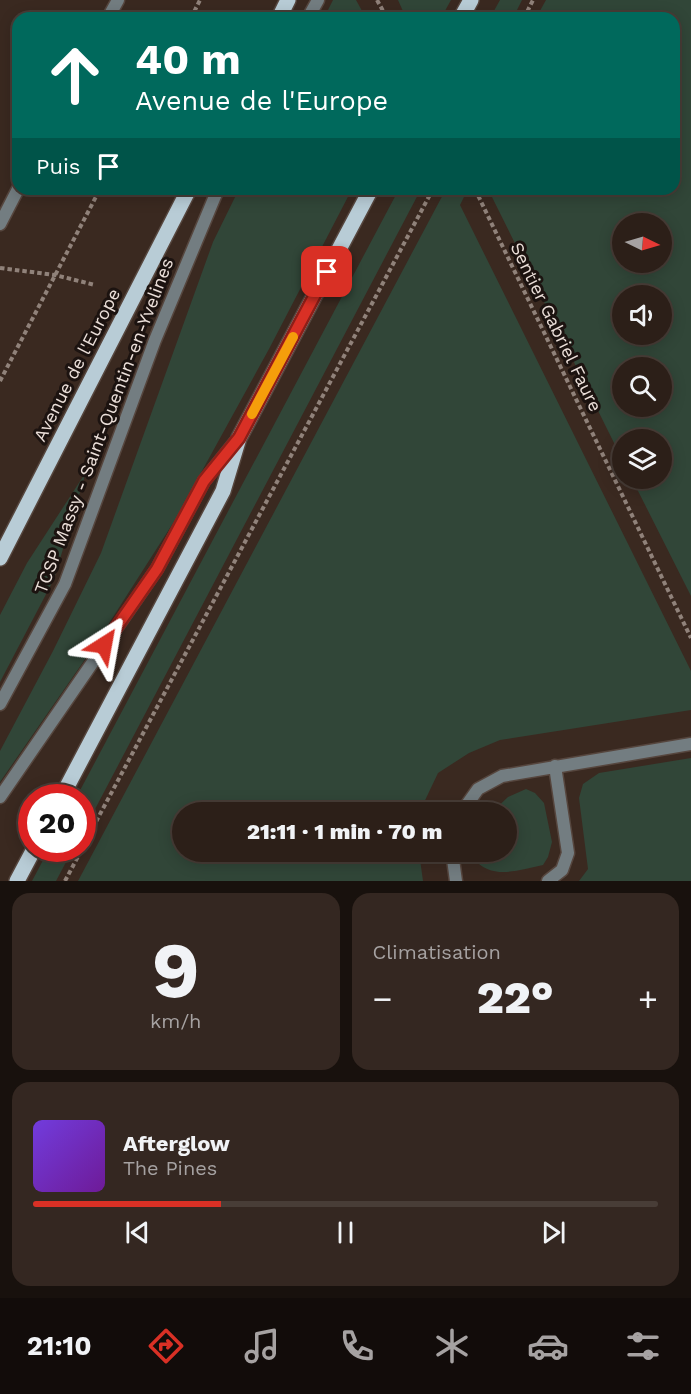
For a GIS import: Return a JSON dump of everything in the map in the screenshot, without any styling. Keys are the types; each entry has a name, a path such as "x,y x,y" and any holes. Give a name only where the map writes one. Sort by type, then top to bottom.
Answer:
{"main road":[{"name":"Avenue de l'Europe","path":"0,558 186,195"},
{"path":"68,784 223,491 239,438 368,195"},
{"path":"17,881 27,862"}],"street":[{"path":"0,224 15,195"},
{"name":"TCSP Massy - Saint-Quentin-en-Yvelines","path":"0,704 65,585 155,340 215,195"},
{"path":"0,797 157,569 204,481 239,438"},
{"path":"468,802 477,789 502,776 691,744"},
{"path":"548,881 562,870 567,853 555,766"},
{"path":"453,862 456,881"}],"path":[{"path":"0,381 97,195"},
{"path":"96,822 430,195"},
{"name":"Sentier Gabriel Faure","path":"478,195 691,638"},
{"path":"0,268 55,275 95,285"},
{"path":"65,881 75,862"}],"green space":[{"path":"333,0 356,0 363,12 327,12"},
{"path":"398,0 451,0 444,12 403,12"},
{"path":"500,0 522,0 516,12 493,12"},
{"path":"546,0 691,0 691,596 637,489 672,489 672,429 612,429 612,439 491,195 680,195 680,12 539,12"},
{"path":"236,195 349,195 269,349 175,520 97,642 0,782 0,751 101,553 213,242"},
{"path":"396,195 418,195 96,807 96,784 83,784"},
{"path":"443,195 465,195 460,205 691,671 691,710 500,740 469,753 438,773 424,802 172,802 172,862 420,862 423,881 78,881 88,862 96,862 96,847"},
{"path":"86,472 54,579 0,682 0,615 27,563"},
{"path":"691,758 691,881 579,881 588,869 579,798 583,784 599,773"},
{"path":"526,789 535,793 544,803 552,842 543,865 497,872 488,870 477,862 517,862 517,802 503,802"},
{"path":"42,862 66,862 56,881 32,881"}],"slow traffic":[{"path":"252,414 293,337"}],"route":[{"path":"104,645 157,569 204,481 239,438 327,272"}]}
